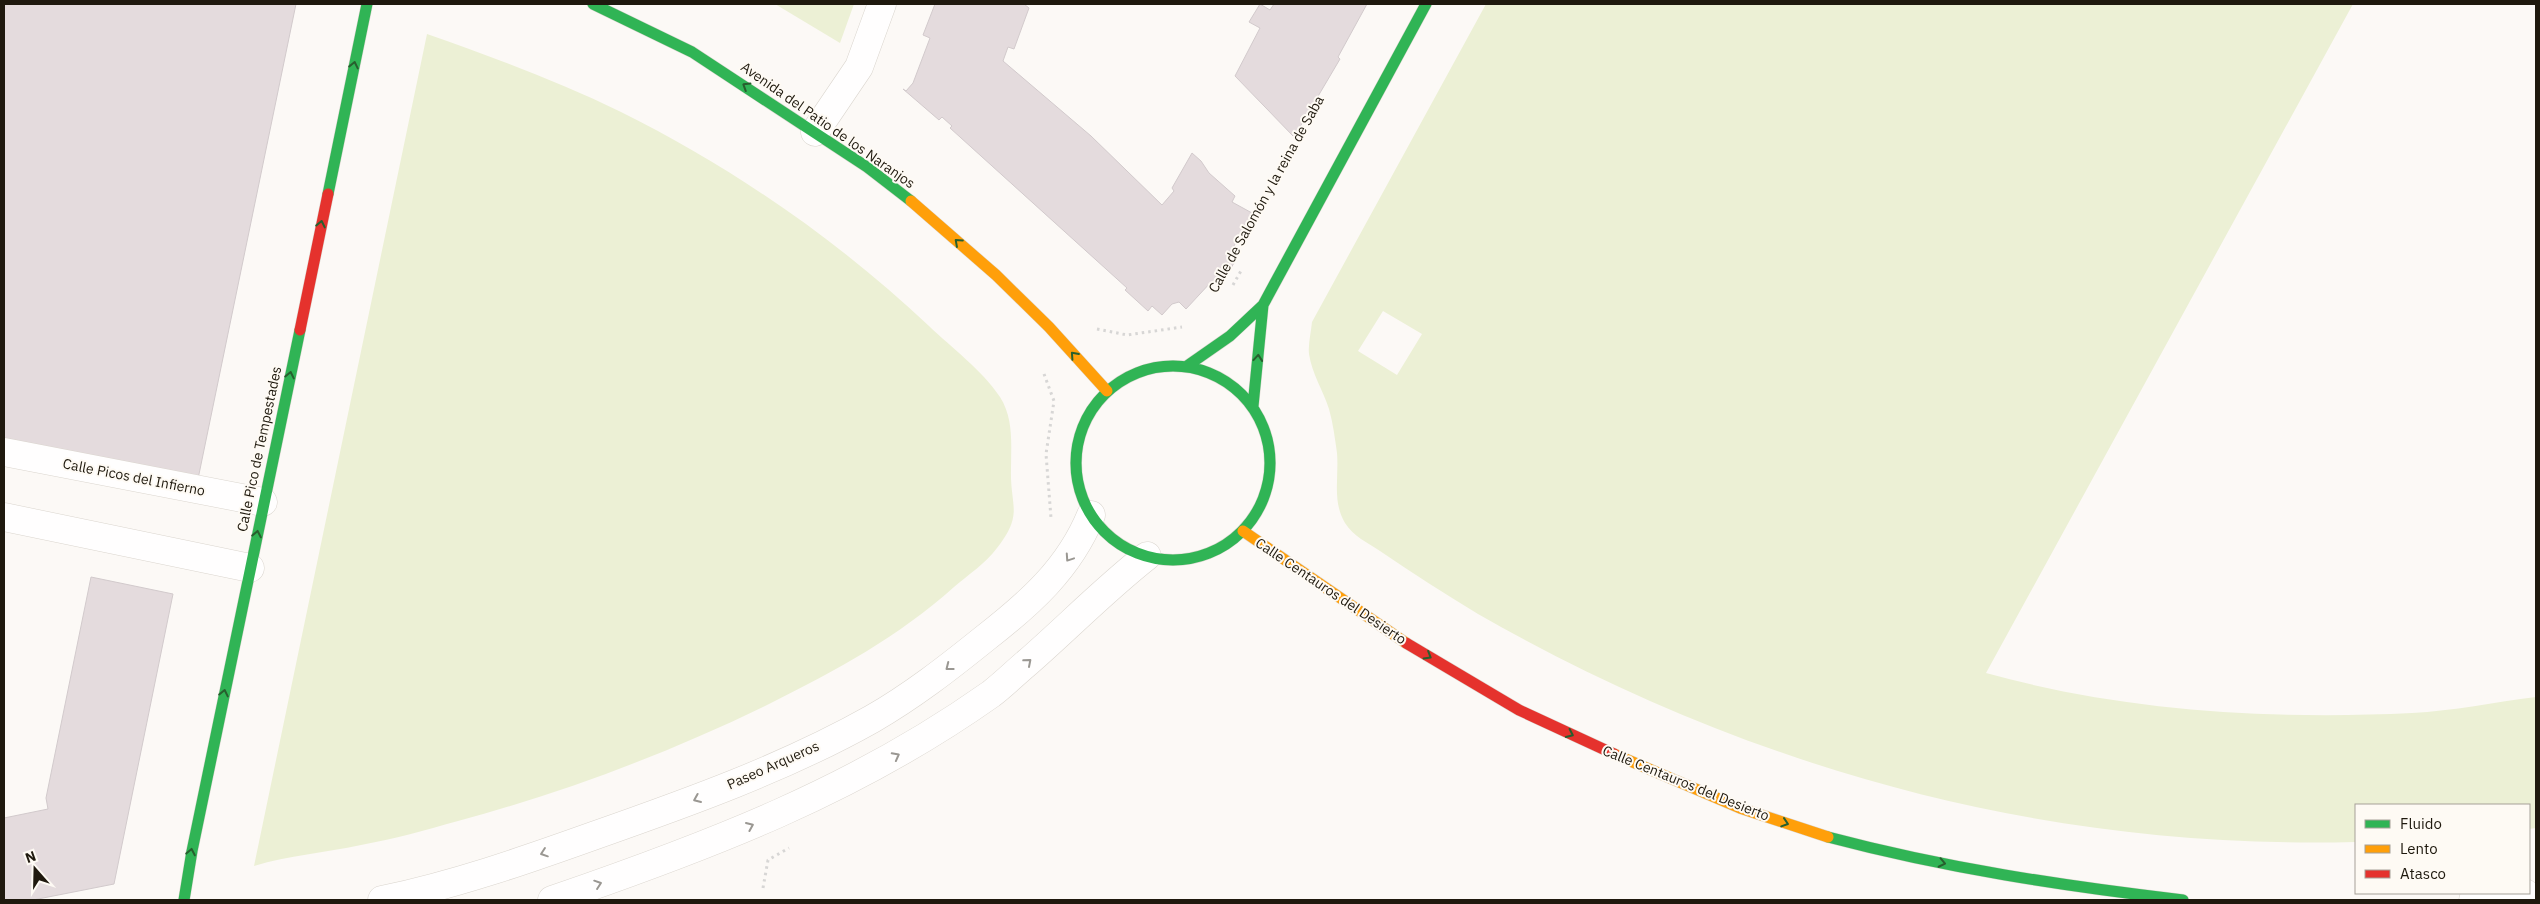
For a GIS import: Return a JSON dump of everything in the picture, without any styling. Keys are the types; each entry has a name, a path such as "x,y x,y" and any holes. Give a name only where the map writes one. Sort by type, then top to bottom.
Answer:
{"street":[{"name":"Calle Pico de Tempestades","path":"184,900 250,568 367,4"},
{"name":"Avenida del Patio de los Naranjos","path":"593,4 692,52 815,132 910,200 989,269 1049,327 1107,391"},
{"path":"815,132 859,67 882,4"},
{"path":"1187,366 1230,336 1263,305 1426,4"},
{"path":"1253,406 1263,305"},
{"path":"1165,366 1187,366 1206,371 1224,380 1240,391 1253,406 1263,423 1269,442 1270,480 1255,516 1243,531 1227,544 1208,553 1181,559 1147,556 1115,541 1092,516 1078,484 1077,450 1087,418 1107,391 1125,379 1145,370 1165,366"},
{"name":"Calle Picos del Infierno","path":"4,452 264,502"},
{"name":"Paseo Arqueros","path":"382,900 503,868 681,805 803,753 872,719 933,680 1036,596 1066,562 1082,539 1092,516"},
{"path":"4,517 250,568"},
{"name":"Calle Centauros del Desierto","path":"1243,531 1413,647 1520,710 1636,765 1741,808 1828,837 1967,868 2087,889 2182,900"},
{"path":"552,900 672,859 709,844 810,801 905,751 993,693 1083,613 1110,586 1147,556"},
{"path":"2473,900 2518,894"}],"path":[{"name":"Calle de Salomón y la reina de Saba","path":"1232,286 1245,262"},
{"path":"1092,331 1097,329 1114,334 1139,335 1188,325"},
{"path":"1042,367 1054,401 1046,454 1052,508 1050,525"}],"green space":[{"path":"775,4 854,4 840,43"},
{"path":"1486,4 2353,4 1986,673 2038,686 2143,704 2251,713 2359,715 2412,713 2536,697 2536,828 2530,829 2530,804 2355,804 2355,842 2239,841 2125,832 2012,814 1901,789 1793,756 1686,716 1581,669 1478,614 1352,532 1341,515 1337,498 1337,453 1333,425 1329,409 1313,368 1309,354 1312,322","holes":["1383,311 1422,334 1397,375 1358,351"]},
{"path":"427,34 549,80 621,112 744,181 859,264 966,360 985,378 1000,397 1008,414 1011,432 1013,518 1005,536 988,559 911,622 843,665 796,691 733,721 618,770 498,810 386,840 280,859 254,866"}],"building":[{"path":"4,4 296,4 198,479 4,438"},
{"path":"935,4 1024,4 1029,8 1014,49 1008,47 1003,61 1091,136 1162,205 1174,191 1172,188 1192,153 1201,161 1209,173 1235,196 1232,202 1252,213 1228,257 1235,261 1221,286 1212,281 1186,309 1179,302 1172,304 1162,315 1152,306 1148,311 1125,290 1127,288 950,128 952,126 942,117 939,120 903,89 906,91 913,83 930,38 923,35"},
{"path":"1260,4 1270,10 1274,4 1367,4 1338,57 1340,59 1294,137 1235,76 1260,28 1249,22"},
{"path":"91,577 173,594 114,884 33,900 4,900 4,818 48,809 46,798"}],"traffic: fast":[{"path":"328,194 367,4"},
{"path":"593,4 692,52 867,167 911,201"},
{"path":"1187,366 1230,336 1263,305 1426,4"},
{"path":"1253,406 1263,305"},
{"path":"184,900 192,851 300,330"},
{"path":"1163,366 1183,366 1219,377 1242,394 1254,409 1263,426 1270,453 1270,463 1270,473 1263,500 1254,517 1242,532 1227,544 1210,553 1183,560 1163,560 1127,549 1111,538 1098,525 1087,509 1080,491 1076,473 1076,453 1087,417 1098,401 1111,388 1127,377 1145,370 1163,366"},
{"path":"1828,837 1916,858 2004,875 2093,889 2183,900"}],"traffic: slow":[{"path":"911,201 996,275 1049,327 1107,391"},
{"path":"1243,531 1406,643"},
{"path":"1614,754 1740,808 1828,837"}],"traffic: jam":[{"path":"300,330 328,194"},
{"path":"1406,643 1519,710 1614,754"}]}
